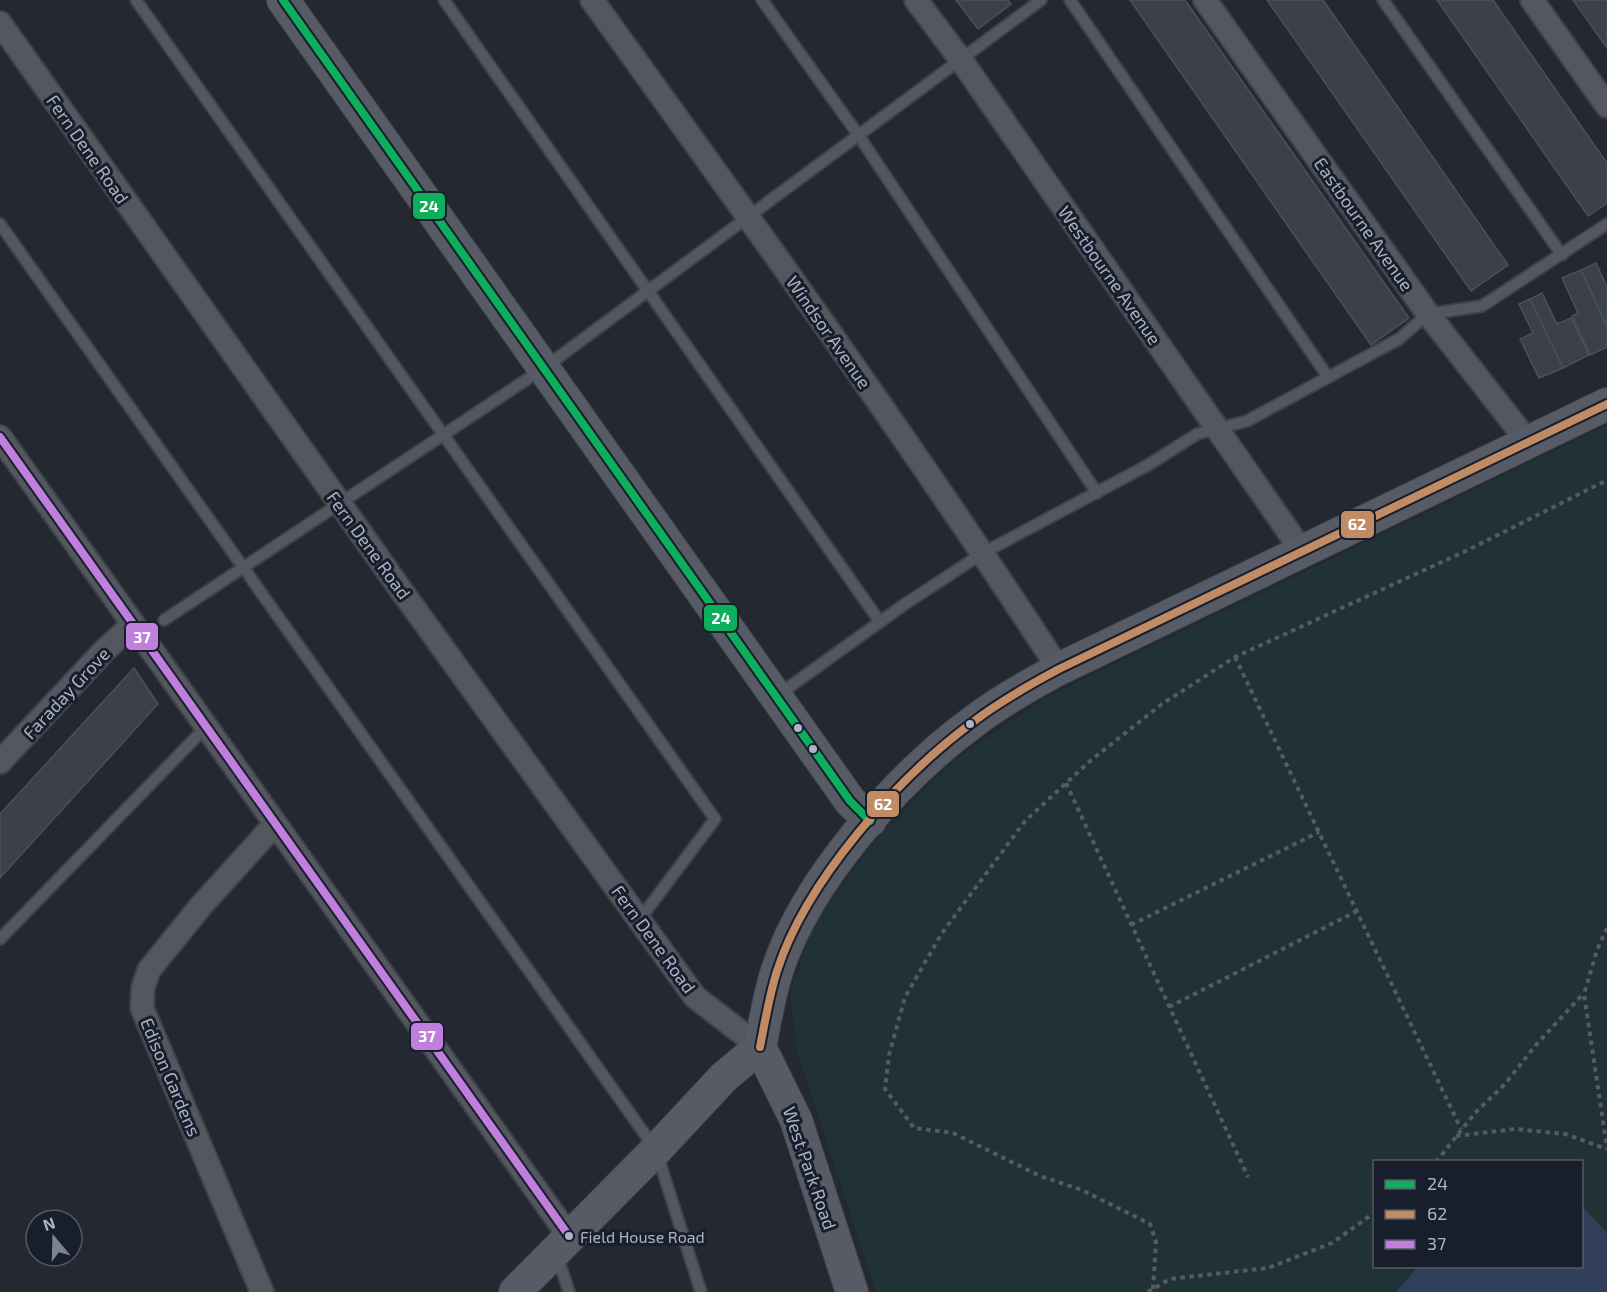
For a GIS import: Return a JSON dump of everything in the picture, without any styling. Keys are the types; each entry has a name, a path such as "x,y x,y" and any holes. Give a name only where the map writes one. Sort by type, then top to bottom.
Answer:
{"street":[{"path":"283,0 850,801 870,821"},
{"name":"Windsor Avenue","path":"592,0 748,216 983,553 1059,669"},
{"name":"Westbourne Avenue","path":"916,0 961,60 1302,551"},
{"name":"Eastbourne Avenue","path":"1205,0 1428,314 1529,443"},
{"path":"1532,0 1607,105"},
{"name":"Fern Dene Road","path":"0,23 340,505 694,997 760,1047"},
{"path":"515,1292 656,1150 724,1077 760,1047 777,970 791,937 825,878 901,785 942,746 974,721 1059,669 1607,404"},
{"path":"0,437 275,824 560,1245"},
{"name":"Faraday Grove","path":"0,762 104,651 133,624"},
{"name":"Edison Gardens","path":"262,1292 142,1008 143,988 150,969 200,907 275,824"},
{"name":"West Park Road","path":"760,1047 796,1120 852,1292"}],"lane":[{"path":"136,0 715,819 640,919"},
{"path":"444,0 880,622"},
{"path":"762,0 859,136 1097,493"},
{"path":"164,620 544,368 1041,0"},
{"path":"1070,0 1328,377"},
{"path":"1383,0 1562,255"},
{"path":"0,224 242,569 656,1150 701,1292"},
{"path":"776,697 880,622 983,553 1148,465 1197,434 1247,421 1399,339 1428,314 1482,306 1607,224"},
{"path":"0,939 206,727"},
{"path":"560,1245 561,1267 569,1292"}],"path":[{"path":"1153,1289 1156,1242 1150,1224 1082,1190 1040,1176 953,1133 914,1128 885,1089 889,1055 905,997 942,933 1025,820 1162,704 1234,657 1468,550 1607,480"},
{"path":"1234,657 1461,1129"},
{"path":"1066,783 1248,1177"},
{"path":"1131,925 1319,832"},
{"path":"1169,1007 1357,911"},
{"path":"1437,1160 1461,1129 1584,994 1607,928"},
{"path":"1456,1136 1515,1129 1565,1134 1607,1149 1584,994"},
{"path":"1148,1292 1170,1279 1268,1268 1332,1243 1373,1214"}],"shaded area":[{"path":"1607,425 1607,1292 876,1292 797,1051 790,992 813,926 873,843 953,761 1043,699"}],"water":[{"path":"1583,1207 1607,1233 1607,1292 1396,1292 1417,1268 1583,1268"}],"building":[{"path":"956,0 1008,0 1011,4 978,29"},
{"path":"1130,0 1185,0 1409,318 1371,345"},
{"path":"1267,0 1323,0 1508,265 1471,291"},
{"path":"1437,0 1493,0 1607,163 1607,203 1588,216"},
{"path":"1573,0 1607,0 1607,48"},
{"path":"1596,263 1607,287 1607,327 1581,270"},
{"path":"1581,270 1607,327 1607,347 1590,355 1572,316 1578,313 1562,278"},
{"path":"1542,293 1557,324 1571,318 1589,355 1563,368 1530,299"},
{"path":"1530,299 1563,368 1539,378 1520,339 1533,333 1519,304"},
{"path":"134,668 158,704 0,878 0,814"}],"transit line":[{"name":"24","path":"283,0 850,801 870,821"},
{"name":"62","path":"760,1047 777,971 809,902 857,834 885,802 914,772 973,722 1014,694 1059,669 1607,404"},
{"name":"37","path":"0,437 569,1236"}],"place":[{"name":"Field House Road","path":"569,1236"}]}
